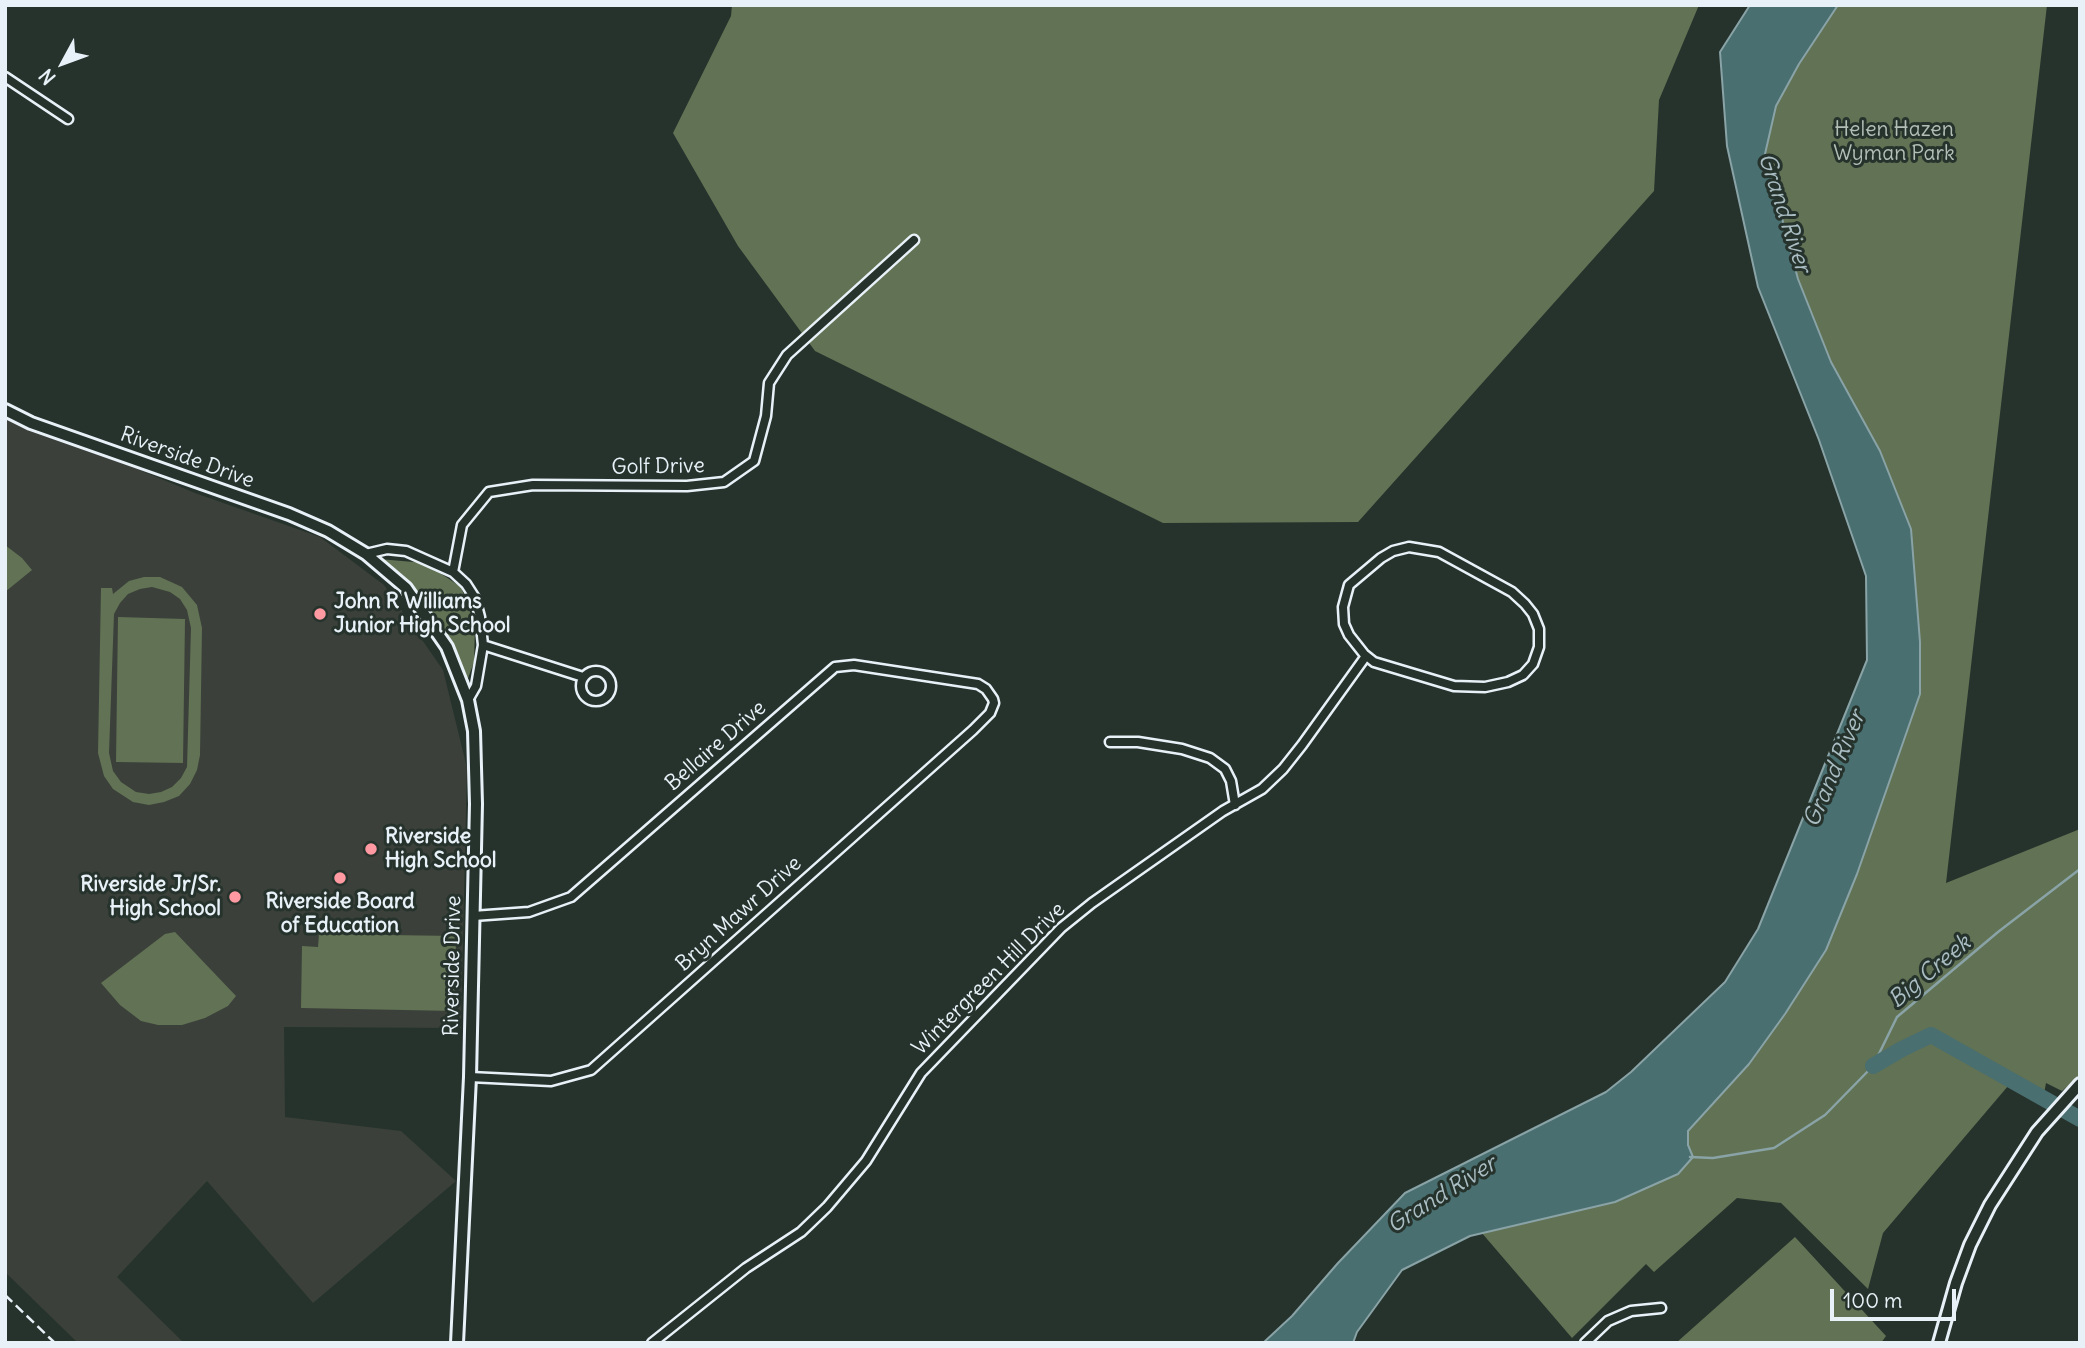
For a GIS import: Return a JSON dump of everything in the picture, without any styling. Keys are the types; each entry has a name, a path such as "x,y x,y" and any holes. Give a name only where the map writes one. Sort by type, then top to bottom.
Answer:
{"main road":[{"name":"Riverside Drive","path":"5,410 44,427 289,514 328,531 366,554 406,588 447,647 468,700 474,731 477,804 470,1077 457,1343"},
{"path":"1939,1343 1970,1245 1990,1205 2037,1132 2080,1084"}],"street":[{"path":"5,77 68,118"},
{"name":"Golf Drive","path":"453,572 462,525 489,492 533,485 687,486 724,482 754,461 766,416 769,383 787,355 914,240"},
{"path":"1409,547 1439,552 1512,592 1533,614 1539,629 1539,647 1533,664 1523,675 1508,682 1485,687 1454,686 1374,662 1366,656 1349,635 1344,624 1343,607 1349,585 1381,558 1409,547"},
{"path":"366,554 387,549 407,551 453,572 475,598 483,645 476,686 468,700"},
{"path":"483,645 583,677"},
{"name":"Wintergreen Hill Drive","path":"652,1343 746,1268 801,1232 828,1207 866,1161 921,1073 1061,928 1092,902 1234,805 1262,789 1283,769 1366,656"},
{"name":"Bellaire Drive","path":"473,916 529,912 570,897 835,667 853,665 978,684 986,689 993,699"},
{"name":"Bryn Mawr Drive","path":"470,1077 551,1081 591,1070 973,730 990,713 993,699"},
{"path":"1111,742 1160,745 1210,758 1225,769 1231,781 1234,805"},
{"path":"1585,1343 1608,1321 1631,1311 1661,1308"}],"shaded area":[{"name":"Riverside Jr/Sr. High School","path":"5,414 195,493 320,537 384,585 443,670 467,768 461,1028 284,1027 285,1117 401,1131 456,1181 313,1303 207,1181 117,1277 184,1343 78,1343 5,1272"}],"green space":[{"path":"732,5 1699,5 1659,100 1654,191 1358,522 1163,523 815,351 738,246 673,133 731,16"},
{"name":"Helen Hazen Wyman Park","path":"1798,5 2047,5 1946,883 2080,829 2080,1075 2062,1091 2046,1083 2044,1094 2014,1079 1883,1233 1868,1289 1781,1203 1737,1198 1654,1272 1646,1264 1572,1338 1463,1211 1746,1006 1896,637 1760,169"},
{"path":"5,545 32,570 5,592"},
{"path":"379,559 425,563 461,587 475,625 474,662 467,681 431,612"},
{"path":"160,577 182,587 197,605 202,628 200,755 197,770 190,784 179,796 149,805 133,802 113,789 104,776 98,753 101,588 112,588 113,594 129,581","holes":["152,587 170,592 180,599 187,610 191,628 187,767 172,787 149,794 136,792 121,782 113,771 109,753 114,614 128,594 140,589"]},
{"path":"118,617 185,619 183,763 116,762"},
{"path":"175,932 236,996 228,1006 205,1018 182,1025 158,1025 141,1021 120,1005 101,983 165,934"},
{"path":"319,934 456,936 455,1011 301,1008 302,946 318,947"},
{"path":"1795,1237 1886,1336 1881,1343 1676,1343"}],"water":[{"name":"Grand River","path":"1750,5 1838,5 1799,64 1776,106 1765,154 1798,279 1831,362 1880,451 1911,529 1920,642 1920,694 1857,874 1826,950 1785,1014 1749,1064 1688,1131 1688,1145 1693,1157 1678,1174 1615,1202 1470,1236 1402,1270 1357,1332 1353,1343 1263,1343 1292,1316 1405,1193 1606,1092 1631,1072 1725,982 1758,929 1867,660 1866,576 1819,440 1758,287 1727,146 1720,52"}],"waterway":[{"name":"Big Creek","path":"1690,1157 1713,1158 1774,1148 1825,1115 1873,1066 1897,1017 1998,932 2080,869"},
{"path":"1873,1066 1931,1035 2080,1119"}],"railway":[{"path":"5,1295 55,1343"}],"place":[{"name":"John R Williams Junior High School","path":"320,614"},
{"name":"Riverside High School","path":"371,849"},
{"name":"Riverside Board of Education","path":"340,878"},
{"name":"Riverside Jr/Sr. High School","path":"235,897"}]}
